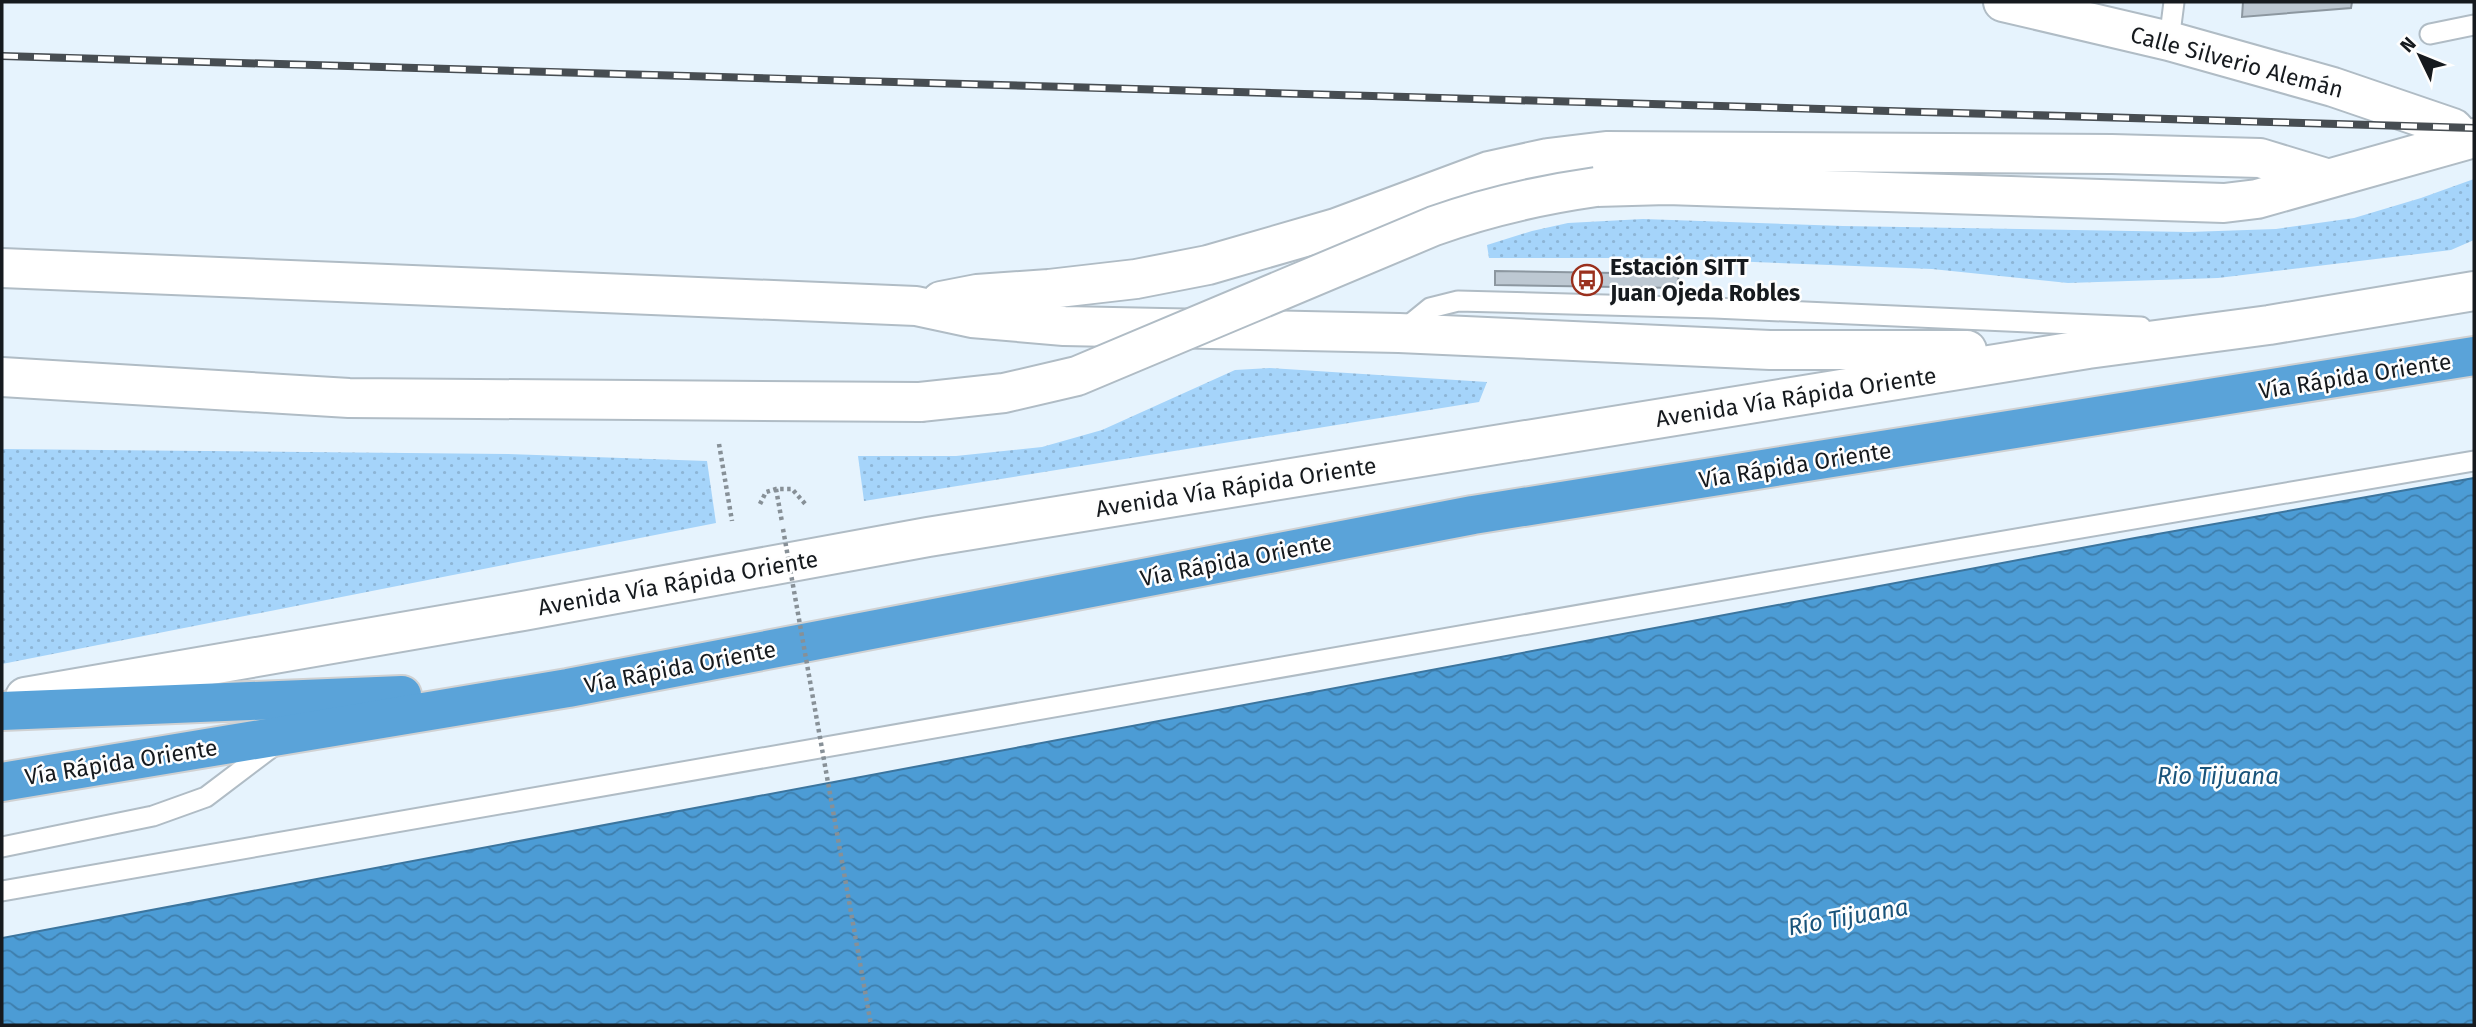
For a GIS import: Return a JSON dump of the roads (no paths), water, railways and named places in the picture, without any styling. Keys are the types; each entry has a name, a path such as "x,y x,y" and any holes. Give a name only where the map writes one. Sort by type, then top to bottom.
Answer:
{"highway":[{"name":"Vía Rápida Oriente","path":"2,782 568,688 1473,515 2474,356"},
{"path":"2,711 568,688"}],"main road":[{"name":"Calle Silverio Alemán","path":"2003,2 2169,41 2345,91 2453,128 2469,139"},
{"path":"2,377 349,398 920,402 1004,393 1077,376 1434,226 1475,212 1548,194 1596,187 1667,185 2224,203 2257,199 2469,139"},
{"path":"916,306 977,294 1136,279 1208,265 1336,228 1489,171 1548,158 1606,151 1663,149 2260,158 2326,178"},
{"path":"2,268 916,306 972,318 1064,326 1399,333 1770,350 2088,349"},
{"name":"Avenida Vía Rápida Oriente","path":"2,701 523,611 928,537 2088,349 2229,330 2474,291"}],"lane":[{"path":"2169,41 2174,2"},
{"path":"2430,34 2474,25"},
{"path":"1399,333 1430,308 1458,301 1714,308 2229,330"},
{"path":"2,891 2474,461"},
{"path":"2,847 153,816 206,797 288,734"}],"water":[{"name":"Rio Tijuana","path":"2474,478 2474,1025 2,1025 2,938 2135,538"}],"railway":[{"path":"2,56 2474,128"}],"place":[{"name":"Estación SITT Juan Ojeda Robles","path":"1587,280"}],"water label":[{"name":"Río Tijuana","path":"1848,917"}]}
